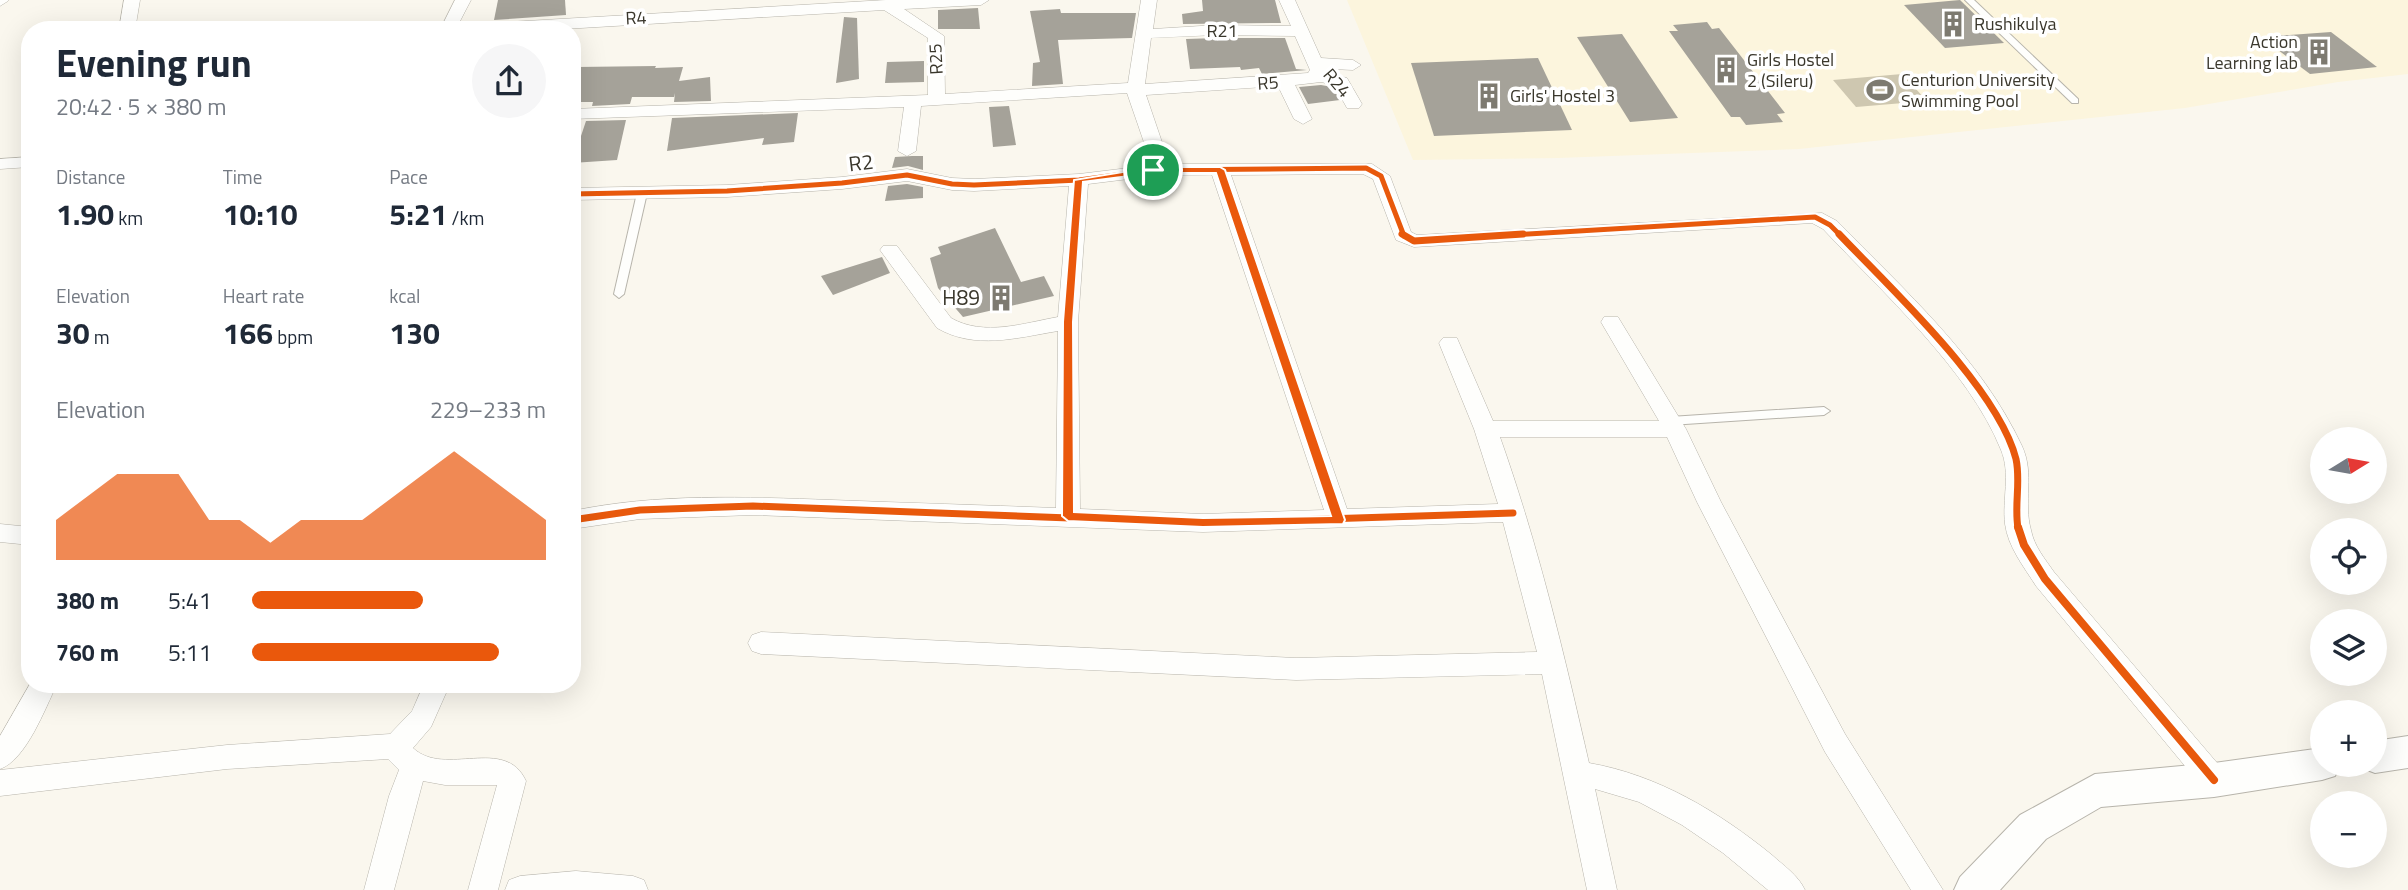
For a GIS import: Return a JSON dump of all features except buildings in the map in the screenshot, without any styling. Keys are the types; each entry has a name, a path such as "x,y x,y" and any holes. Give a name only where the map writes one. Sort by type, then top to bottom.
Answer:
{"street":[{"path":"128,21 132,0"},
{"path":"452,21 463,0"},
{"name":"R4","path":"581,23 981,0"},
{"path":"1149,0 1145,34 1138,59 1136,89 1157,154 1153,170"},
{"path":"1287,0 1319,70 1353,65"},
{"name":"R25","path":"886,5 936,36 937,98"},
{"name":"R21","path":"1145,34 1217,30 1300,31"},
{"name":"R5","path":"1136,89 1186,89 1286,82 1319,70"},
{"name":"R24","path":"1319,70 1341,82 1353,103"},
{"path":"1286,82 1303,119"},
{"path":"581,114 1136,89"},
{"path":"907,151 913,101"},
{"path":"0,164 21,163"},
{"name":"R2","path":"581,194 727,191 842,183 907,175 953,184 974,185 1079,180 1153,170 1373,169 1381,176 1403,236 1414,241 1807,216 1824,220 1926,327 1996,418 2013,449 2019,471 2017,520 2029,555 2045,579 2214,780"},
{"path":"1220,170 1339,520"},
{"path":"1068,516 1068,322 1079,180"},
{"path":"890,250 944,323 953,330 981,335 1068,322"},
{"path":"1611,322 1672,425 1835,743 1928,890"},
{"path":"1450,343 1485,429 1513,513 1554,663 1602,890"},
{"path":"1485,429 1672,425"},
{"path":"581,518 638,508 707,509 753,506 1203,523 1513,513"},
{"path":"0,534 21,535"},
{"path":"761,643 1296,669 1554,663"},
{"path":"0,757 18,734 39,693"},
{"path":"379,890 403,796 405,757 410,737 421,723 433,693"},
{"path":"2387,755 2408,752"},
{"path":"0,783 227,757 405,757 428,772 493,770 507,774 512,781 483,890"},
{"path":"1974,890 2032,827 2095,791 2214,780 2310,766"},
{"path":"1578,773 1623,783 1664,800 1720,833 1790,890"},
{"path":"520,890 576,885 633,890"}],"lane":[{"path":"1969,0 2075,101"},
{"path":"618,294 642,193"},
{"path":"1672,425 1824,411"}],"shaded area":[{"path":"1347,0 2408,0 2408,74 2338,82 2185,108 1799,149 1558,158 1413,160"},
{"name":"Centurion University Swimming Pool","path":"1902,74 1927,101 1856,107 1833,80"}],"cycle path":[{"path":"581,194 727,191 842,183 907,175 952,184 974,185 1079,180 1153,170 1366,168 1381,176 1403,236 1414,241 1815,217 1830,225 1904,302 1978,390 1997,419 2015,457 2018,476 2017,522 2024,545 2032,559 2045,579 2214,780"},
{"path":"581,518 640,510 753,506 1203,523 1513,513"}],"place":[{"name":"Rushikulya","path":"1953,24"},
{"name":"Action Learning lab","path":"2319,52"},
{"name":"Girls Hostel 2 (Sileru)","path":"1726,70"},
{"name":"Centurion University Swimming Pool","path":"1880,90"},
{"name":"Girls' Hostel 3","path":"1489,96"},
{"name":"H89","path":"1001,298"}],"route":[{"path":"1153,170 1220,170 1339,520 1203,523 1068,516 1068,322 1079,180 1153,170"}]}
